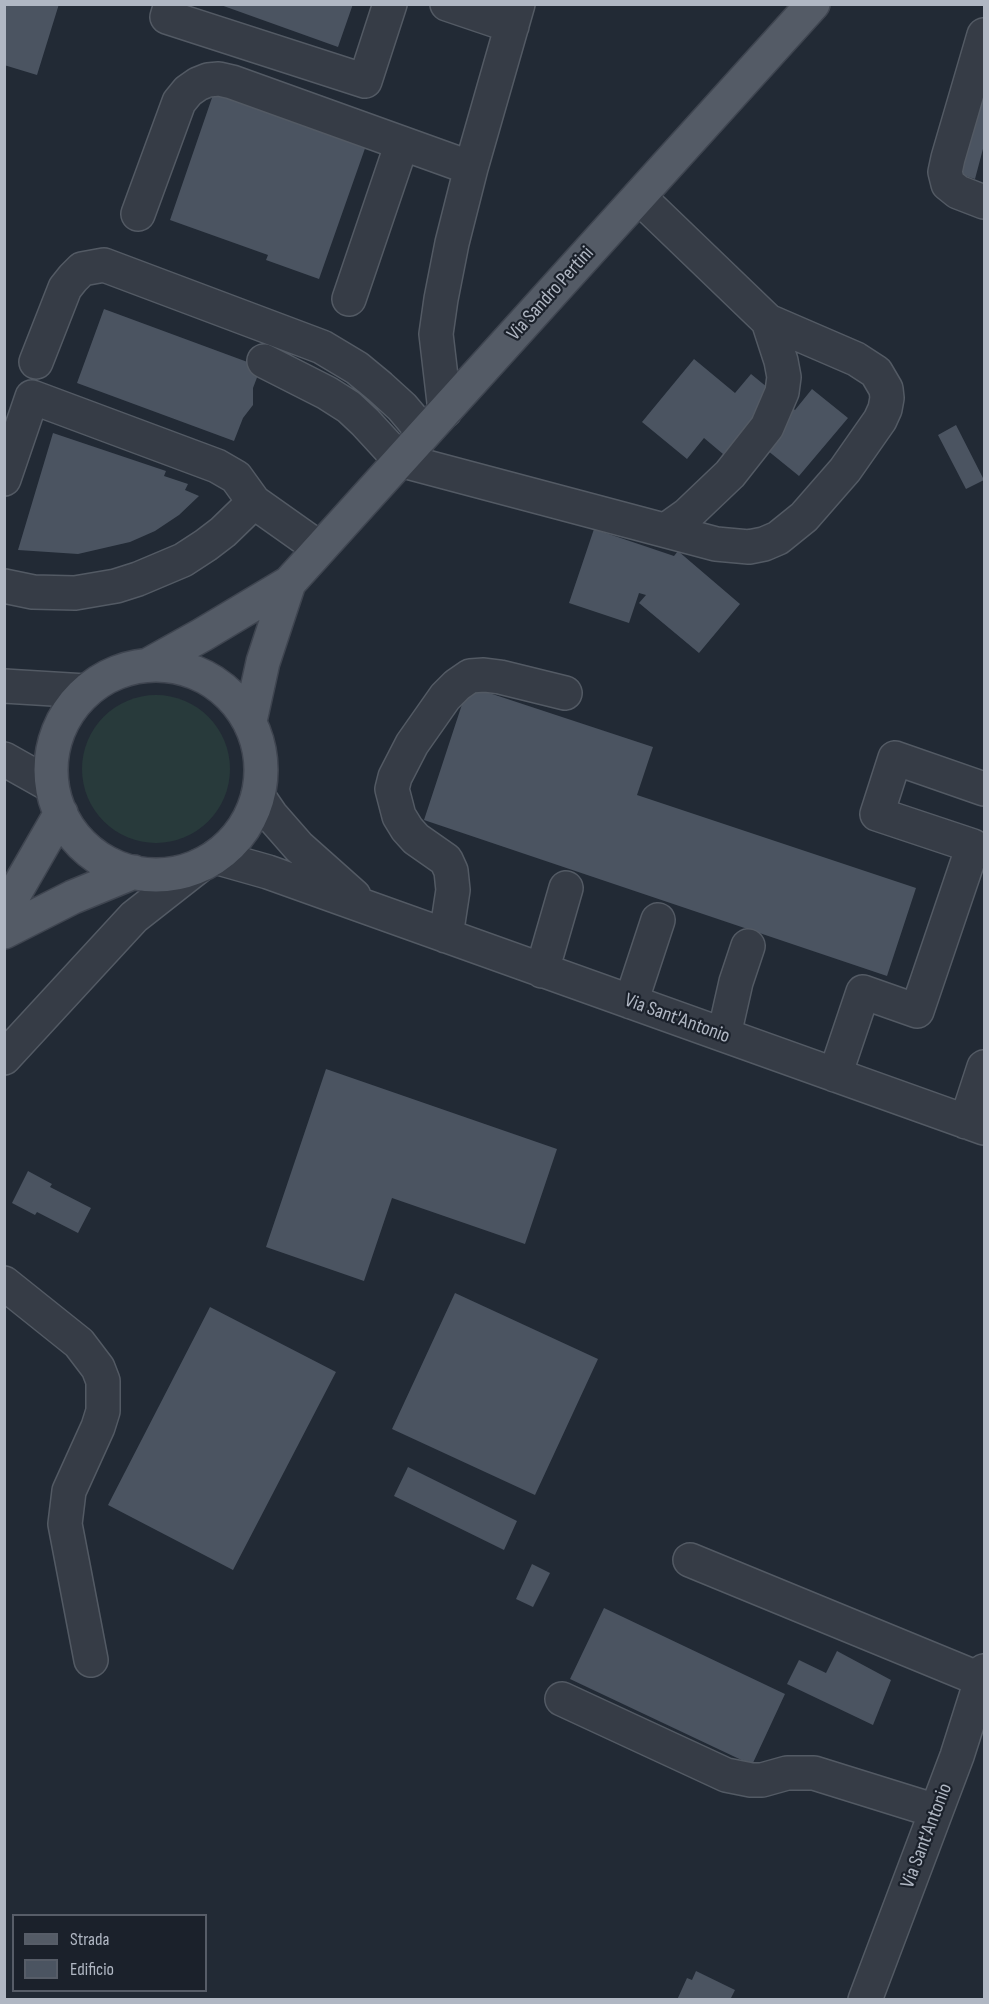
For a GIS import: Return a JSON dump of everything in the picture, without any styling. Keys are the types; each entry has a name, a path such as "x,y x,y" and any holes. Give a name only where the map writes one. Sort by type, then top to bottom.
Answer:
{"main road":[{"name":"Via Sandro Pertini","path":"150,664 289,582 813,4"},
{"name":"Via Sandro Pertini","path":"250,721 263,662 289,582"},
{"path":"150,664 180,667 208,677 232,696 250,721 259,745 262,771 258,796 250,818 237,838 207,862 178,873 156,875 134,872 116,866 98,857 83,845 70,830 57,800 51,760 57,734 69,711 86,691 105,677 127,668 150,664"},
{"path":"4,912 57,800"},
{"path":"4,932 73,897 134,872"}],"street":[{"path":"171,4 167,17 365,81 390,4"},
{"path":"36,362 65,288 72,278 82,269 104,265 322,347 357,368 402,407 434,422 437,325 452,243 515,15 447,4"},
{"path":"984,35 945,172 948,184 958,192 984,202"},
{"path":"138,214 179,102 188,91 208,80 219,79 232,82 471,168"},
{"path":"349,298 402,143"},
{"path":"264,360 349,406 400,460 716,544 749,547 778,538 804,517 831,488 880,420 887,398 886,389 876,372 856,359 768,321 639,197"},
{"path":"666,530 687,515 730,474 767,427 782,392 784,377 768,321"},
{"path":"4,479 33,398 218,466 236,477 254,502 319,548"},
{"path":"4,586 33,592 75,593 116,586 138,579 183,560 206,545 254,502"},
{"path":"446,936 453,890 452,871 446,860 416,839 403,822 394,802 392,789 394,777 412,744 440,705 457,685 470,676 500,677 565,693"},
{"path":"4,686 86,691"},
{"path":"835,1075 863,993 916,1011 972,846 877,814 896,758 984,789"},
{"path":"4,759 57,800"},
{"name":"Via Sant'Antonio","path":"258,796 299,848 369,909"},
{"path":"4,1058 134,917 207,862"},
{"name":"Via Sant'Antonio","path":"207,862 248,866 975,1125"},
{"path":"542,971 566,888"},
{"path":"631,1002 658,920"},
{"path":"724,1035 736,982 748,946"},
{"path":"975,1125 984,1067"},
{"path":"4,1283 79,1343 98,1368 104,1382 103,1411 69,1491 65,1524 90,1660"},
{"path":"690,1560 983,1676"},
{"name":"Via Sant'Antonio","path":"865,2000 957,1756 983,1676"},
{"path":"562,1699 726,1775 762,1780 786,1773 814,1773 936,1811"}],"shaded area":[{"path":"156,695 184,701 208,717 224,741 230,769 224,797 208,821 184,837 156,843 128,837 104,821 88,797 82,769 88,741 104,717 128,701"}],"building":[{"path":"4,4 59,4 37,75 4,65"},
{"path":"218,4 353,4 338,47"},
{"path":"984,59 984,145 975,179 952,172"},
{"path":"215,89 369,137 319,279 266,260 268,255 170,220"},
{"path":"104,309 261,367 253,388 253,405 243,418 234,441 77,383"},
{"path":"694,359 735,393 751,374 795,410 812,389 848,418 799,476 762,446 742,470 704,438 687,459 642,422"},
{"path":"956,425 984,480 966,489 938,435"},
{"path":"53,433 166,471 164,476 188,484 185,490 199,496 179,515 155,531 130,542 78,554 18,550"},
{"path":"594,529 674,556 678,551 740,604 699,653 639,603 646,595 639,593 629,623 569,603"},
{"path":"468,686 653,747 637,795 916,888 887,976 424,820"},
{"path":"326,1069 557,1149 525,1244 392,1198 364,1281 266,1247"},
{"path":"28,1171 52,1184 50,1187 91,1208 78,1233 37,1212 35,1215 12,1203"},
{"path":"455,1293 598,1359 535,1495 392,1429"},
{"path":"210,1307 336,1372 233,1570 108,1505"},
{"path":"408,1467 517,1521 504,1550 394,1496"},
{"path":"532,1564 550,1573 533,1607 516,1599"},
{"path":"604,1608 785,1694 752,1765 570,1679"},
{"path":"837,1651 891,1680 873,1725 787,1684 799,1660 826,1673"},
{"path":"696,1971 735,1990 730,2000 677,2000 687,1978 692,1980"}]}
